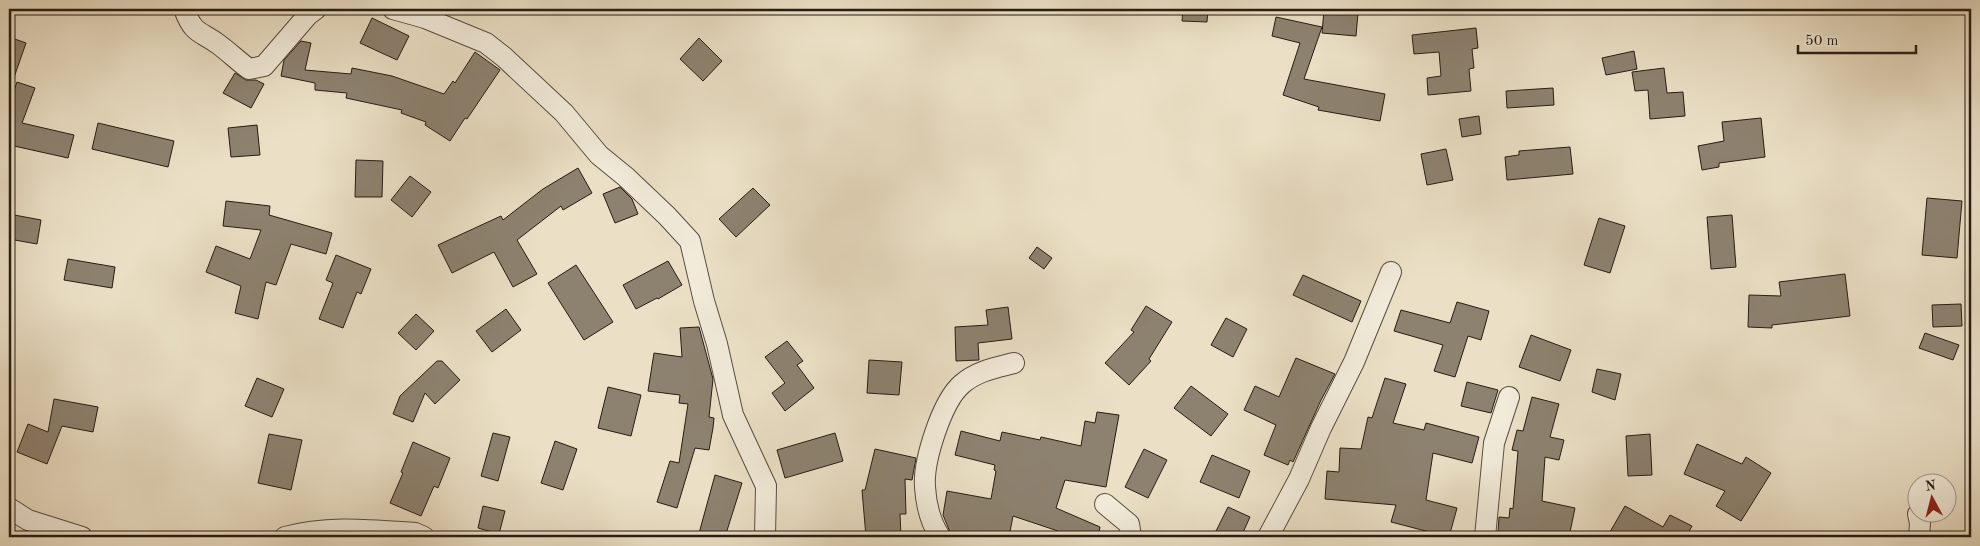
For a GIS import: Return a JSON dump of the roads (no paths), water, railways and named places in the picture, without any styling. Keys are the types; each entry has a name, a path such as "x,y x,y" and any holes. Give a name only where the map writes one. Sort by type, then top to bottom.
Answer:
{"street":[{"path":"184,9 191,24 199,33 219,44 249,69 264,66 308,15 316,9"},
{"path":"393,9 425,18 477,39 486,43 504,57 564,113 599,155 633,183 690,241 704,301 718,344 733,415 766,486 765,537"},
{"path":"1268,537 1299,478 1321,428 1354,362 1391,272"},
{"path":"940,537 933,525 925,487 925,471 942,414 961,385 980,371 1014,363"},
{"path":"1485,537 1494,443 1510,398"},
{"path":"1105,504 1129,524 1131,537"},
{"path":"9,508 28,520 82,537"},
{"path":"1919,537 1920,524"},
{"path":"285,537 304,532 336,528 418,536"}]}
